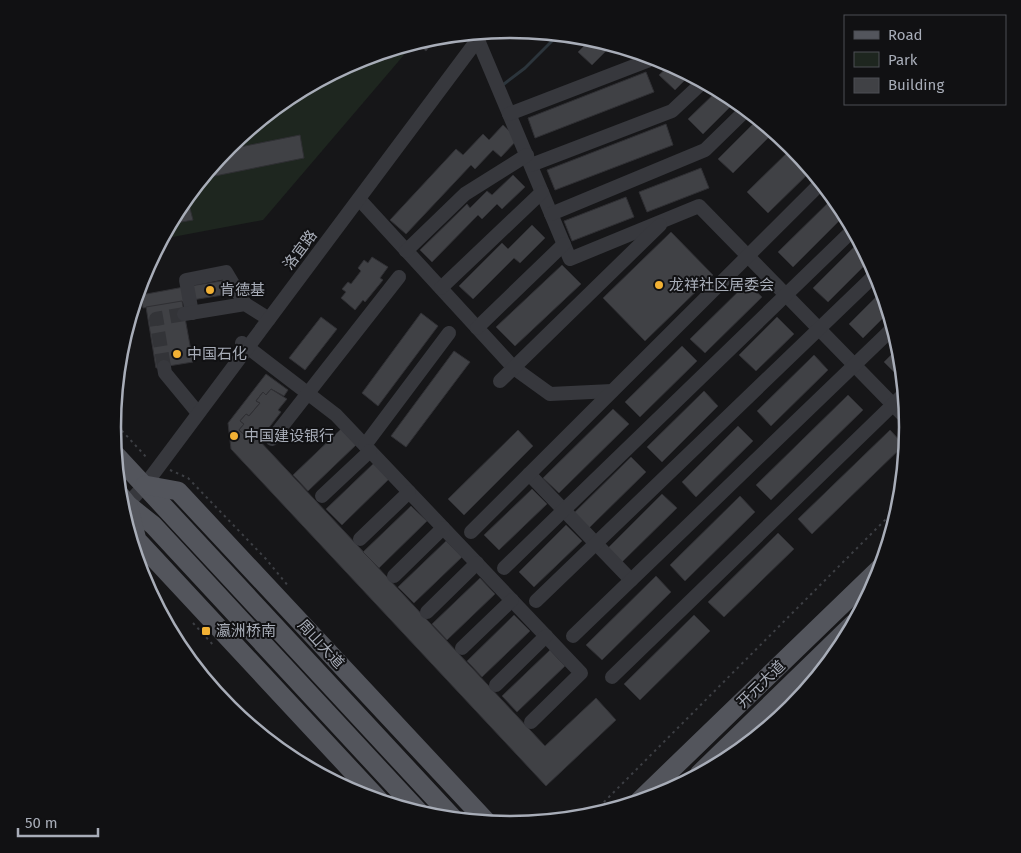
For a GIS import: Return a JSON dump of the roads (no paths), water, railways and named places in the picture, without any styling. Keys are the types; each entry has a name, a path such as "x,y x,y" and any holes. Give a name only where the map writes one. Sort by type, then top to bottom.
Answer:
{"main road":[{"name":"周山大道","path":"123,463 445,810"},
{"name":"周山大道","path":"142,482 178,491 480,814"},
{"path":"130,507 153,525 410,802"},
{"path":"139,543 368,788"},
{"name":"开元大道","path":"651,789 868,580"},
{"name":"开元大道","path":"724,752 815,668"}],"street":[{"name":"洛宜路","path":"266,317 359,199 476,39"},
{"name":"洛宜路","path":"128,495 142,482 476,39"},
{"path":"480,39 509,114 570,259 699,206 899,410"},
{"path":"509,114 645,62"},
{"path":"406,251 465,194 529,160 672,111 698,86"},
{"path":"551,214 704,150 742,114"},
{"path":"471,532 817,187"},
{"path":"441,288 542,192"},
{"path":"359,199 514,368 550,394 612,391"},
{"path":"500,381 666,219"},
{"path":"504,568 848,234"},
{"path":"478,328 564,244"},
{"path":"245,304 188,314 186,280 226,272 245,304 266,317"},
{"path":"272,439 399,277"},
{"path":"536,600 871,280"},
{"path":"322,496 367,448 449,333"},
{"path":"573,636 888,333"},
{"path":"245,345 336,415 581,673 531,722"},
{"path":"164,367 165,373 196,410"},
{"path":"612,677 899,399"},
{"path":"529,474 631,580"},
{"path":"360,540 409,492"},
{"path":"394,576 443,528"},
{"path":"426,612 477,563"},
{"path":"462,648 512,600"},
{"path":"496,685 546,636"}],"waterway":[{"path":"504,84 525,68 553,40"}],"tunnel":[{"path":"164,367 156,319 184,314"}],"place":[{"name":"龙祥社区居委会","path":"659,285"},
{"name":"肯德基","path":"210,290"},
{"name":"中国石化","path":"177,354"},
{"name":"中国建设银行","path":"234,436"},
{"name":"瀛洲桥南","path":"206,631"}]}
